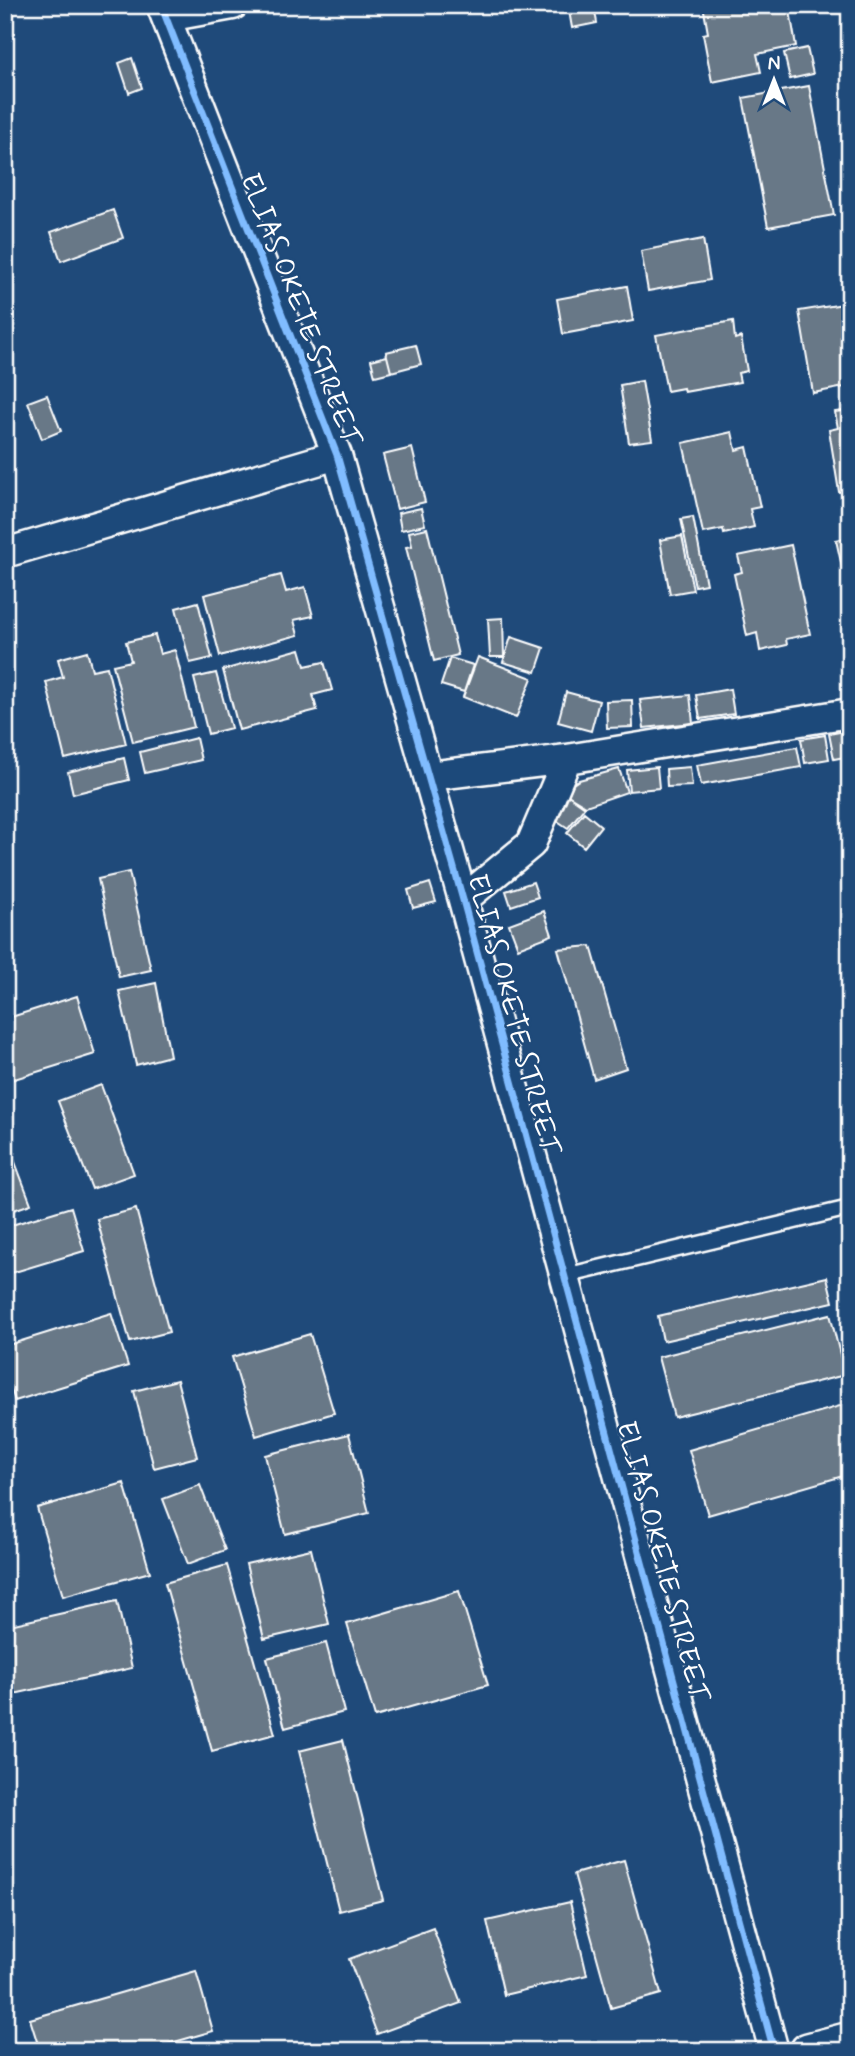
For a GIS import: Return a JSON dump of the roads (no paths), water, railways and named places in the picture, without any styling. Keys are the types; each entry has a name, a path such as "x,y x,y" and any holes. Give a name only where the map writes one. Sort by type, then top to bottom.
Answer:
{"street":[{"path":"164,11 233,5"},
{"name":"ELIAS OKETE STREET","path":"164,11 337,456 463,900 774,2051"},
{"path":"5,553 337,456"},
{"path":"429,776 567,759 850,713"},
{"path":"463,900 531,844 567,759"},
{"path":"808,2051 850,2040"}],"lane":[{"path":"565,1276 845,1209"}]}
